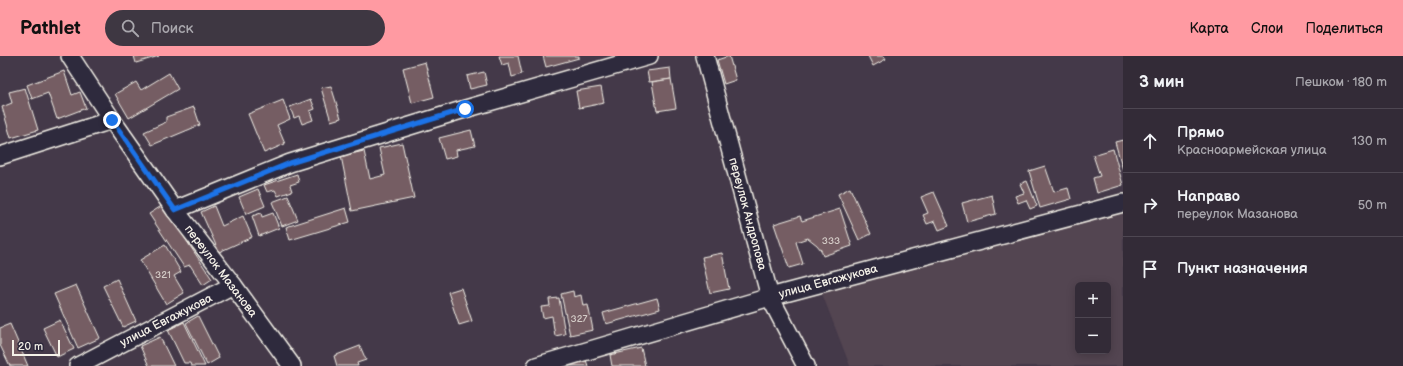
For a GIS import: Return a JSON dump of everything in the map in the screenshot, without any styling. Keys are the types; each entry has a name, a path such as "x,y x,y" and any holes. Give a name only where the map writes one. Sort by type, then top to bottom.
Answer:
{"street":[{"name":"переулок Мазанова","path":"70,56 112,120 175,210 233,285 292,366"},
{"path":"175,210 290,163 465,109 649,56"},
{"name":"переулок Андропова","path":"706,56 770,297 806,366"},
{"path":"0,156 112,120"},
{"name":"улица Евгажукова","path":"536,366 770,297 1123,203"},
{"name":"улица Евгажукова","path":"78,366 233,285"}],"shaded area":[{"path":"1123,210 1123,366 850,366 821,291"}],"building":[{"path":"134,56 159,56 136,63"},
{"path":"499,56 518,56 522,74 512,77 509,63 502,65"},
{"path":"543,56 579,56 579,58 546,67"},
{"path":"729,56 736,80 724,84 717,60"},
{"path":"868,56 884,56 886,59 873,66"},
{"path":"425,62 434,97 412,103 403,68"},
{"path":"670,68 671,79 649,82 647,71"},
{"path":"64,71 72,95 80,92 86,108 57,119 48,93 32,99 27,85"},
{"path":"484,72 487,85 470,89 467,76"},
{"path":"169,73 178,89 129,118 115,94 136,82 141,90"},
{"path":"671,79 676,108 657,111 652,82"},
{"path":"331,86 341,118 331,121 321,88"},
{"path":"601,87 604,103 579,108 576,91"},
{"path":"25,88 38,130 11,138 2,107 12,103 9,92"},
{"path":"311,99 315,109 310,111 313,120 302,124 299,116 294,118 290,107"},
{"path":"283,100 290,119 277,125 285,144 264,153 248,114"},
{"path":"194,107 200,125 152,145 144,132 166,122 166,117"},
{"path":"471,130 475,146 456,150 457,156 445,159 439,138"},
{"path":"1123,140 1123,170 1115,142"},
{"path":"402,143 414,198 352,211 341,156 364,151 370,179 385,175 379,148"},
{"path":"1113,149 1123,185 1097,193 1093,178 1100,176 1093,155"},
{"path":"1045,166 1054,192 1068,188 1071,199 1040,208 1029,171"},
{"path":"297,174 299,182 290,185 292,191 278,196 275,190 267,192 264,185"},
{"path":"1027,181 1037,206 1030,209 1026,200 1018,203 1015,196 1024,193 1020,184"},
{"path":"850,188 871,234 859,240 838,194"},
{"path":"258,189 265,206 246,214 239,197"},
{"path":"934,192 949,226 939,230 935,221 927,224 923,215 928,213 921,197"},
{"path":"992,195 996,214 967,222 962,203"},
{"path":"288,196 298,220 282,226 272,202"},
{"path":"163,205 212,279 203,285 190,265 184,267 149,214"},
{"path":"214,206 222,226 243,216 252,237 219,252 201,212"},
{"path":"346,208 350,222 290,240 286,227"},
{"path":"840,209 852,246 823,256 817,245 808,238 796,242 803,264 789,268 774,224 800,216 802,221"},
{"path":"261,213 262,217 273,213 279,228 259,236 252,216"},
{"path":"165,245 181,272 174,276 184,293 166,304 140,260"},
{"path":"722,253 729,289 710,293 702,257"},
{"path":"117,279 136,321 123,327 103,286"},
{"path":"76,285 100,338 78,348 54,294"},
{"path":"461,288 472,321 459,325 448,292"},
{"path":"573,291 574,297 581,295 583,306 588,305 593,330 570,335 561,294"},
{"path":"559,298 565,334 555,336 552,316 543,318 541,307 550,306 549,299"},
{"path":"657,298 660,309 606,324 603,313"},
{"path":"198,316 219,358 207,365 186,323"},
{"path":"60,320 74,349 57,357 43,328"},
{"path":"184,322 205,366 191,366 190,363 184,363 168,330"},
{"path":"10,324 28,366 10,366 0,345 0,328"},
{"path":"160,337 174,366 149,366 140,346"},
{"path":"360,346 366,360 357,363 358,366 337,366 334,356"},
{"path":"641,348 645,366 612,366 610,355"},
{"path":"586,360 588,366 562,366"}],"route":[{"path":"112,120 175,210 290,163 465,109"}]}
